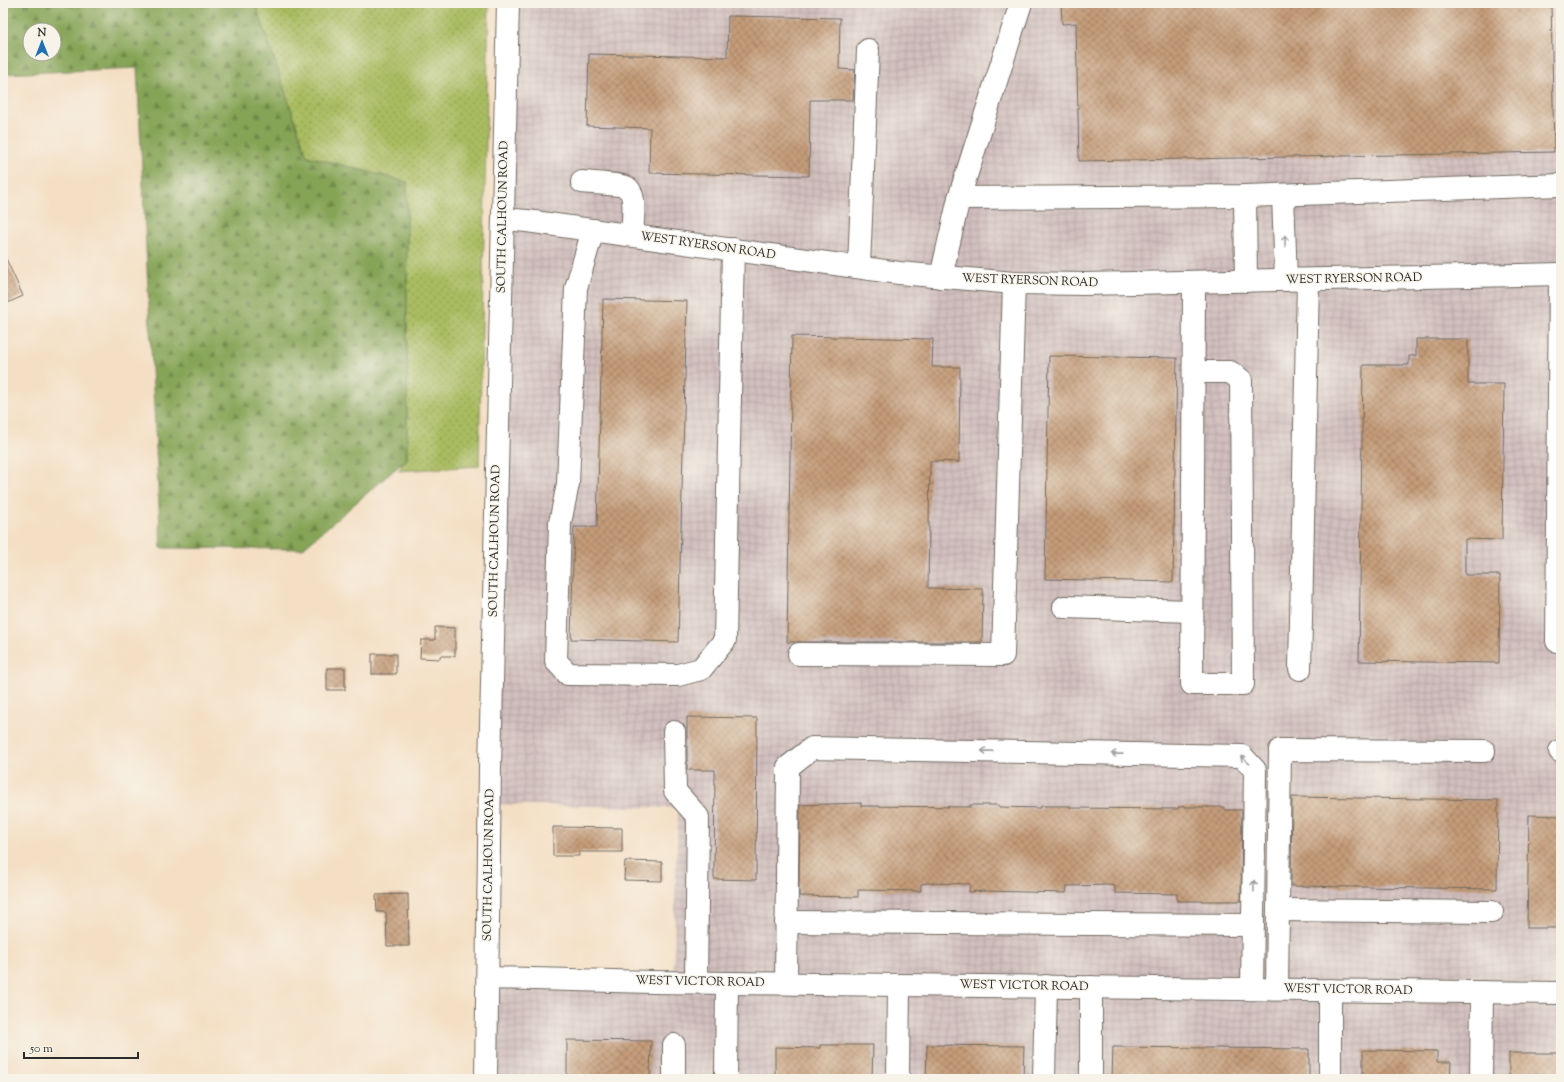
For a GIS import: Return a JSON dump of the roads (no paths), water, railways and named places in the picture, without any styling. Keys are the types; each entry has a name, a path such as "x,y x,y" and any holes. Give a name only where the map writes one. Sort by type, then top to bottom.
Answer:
{"street":[{"name":"SOUTH CALHOUN ROAD","path":"486,1079 490,768 508,3"},
{"path":"941,277 959,198 1021,3"},
{"path":"859,267 868,50"},
{"path":"582,182 626,186 632,192 632,235"},
{"path":"959,198 1245,196 1561,185"},
{"path":"1284,195 1286,280"},
{"path":"1245,196 1246,281"},
{"name":"WEST RYERSON ROAD","path":"503,219 632,235 859,267 941,277 1014,283 1084,284 1560,274"},
{"path":"593,230 576,288 568,484 560,523 556,661 568,674 678,675 701,669 726,640 733,250"},
{"path":"1557,641 1560,274"},
{"path":"1300,669 1308,280"},
{"path":"1194,282 1192,684 1243,684 1241,380 1230,372 1194,372"},
{"path":"799,654 1003,655 1014,283"},
{"path":"1064,607 1192,611"},
{"path":"674,732 675,791 698,816 696,982"},
{"path":"786,984 788,767 812,748 1242,756 1255,770 1252,989"},
{"path":"1277,989 1280,750 1484,751"},
{"path":"1278,910 1492,912"},
{"path":"786,922 1253,924"},
{"name":"WEST VICTOR ROAD","path":"488,978 786,984 899,984 1561,993"},
{"path":"726,1079 727,983"},
{"path":"898,1079 899,984"},
{"path":"1044,1079 1046,986"},
{"path":"1091,987 1091,1079"},
{"path":"1330,990 1330,1079"},
{"path":"1481,1079 1482,992"},
{"path":"674,1046 674,1079"}]}
